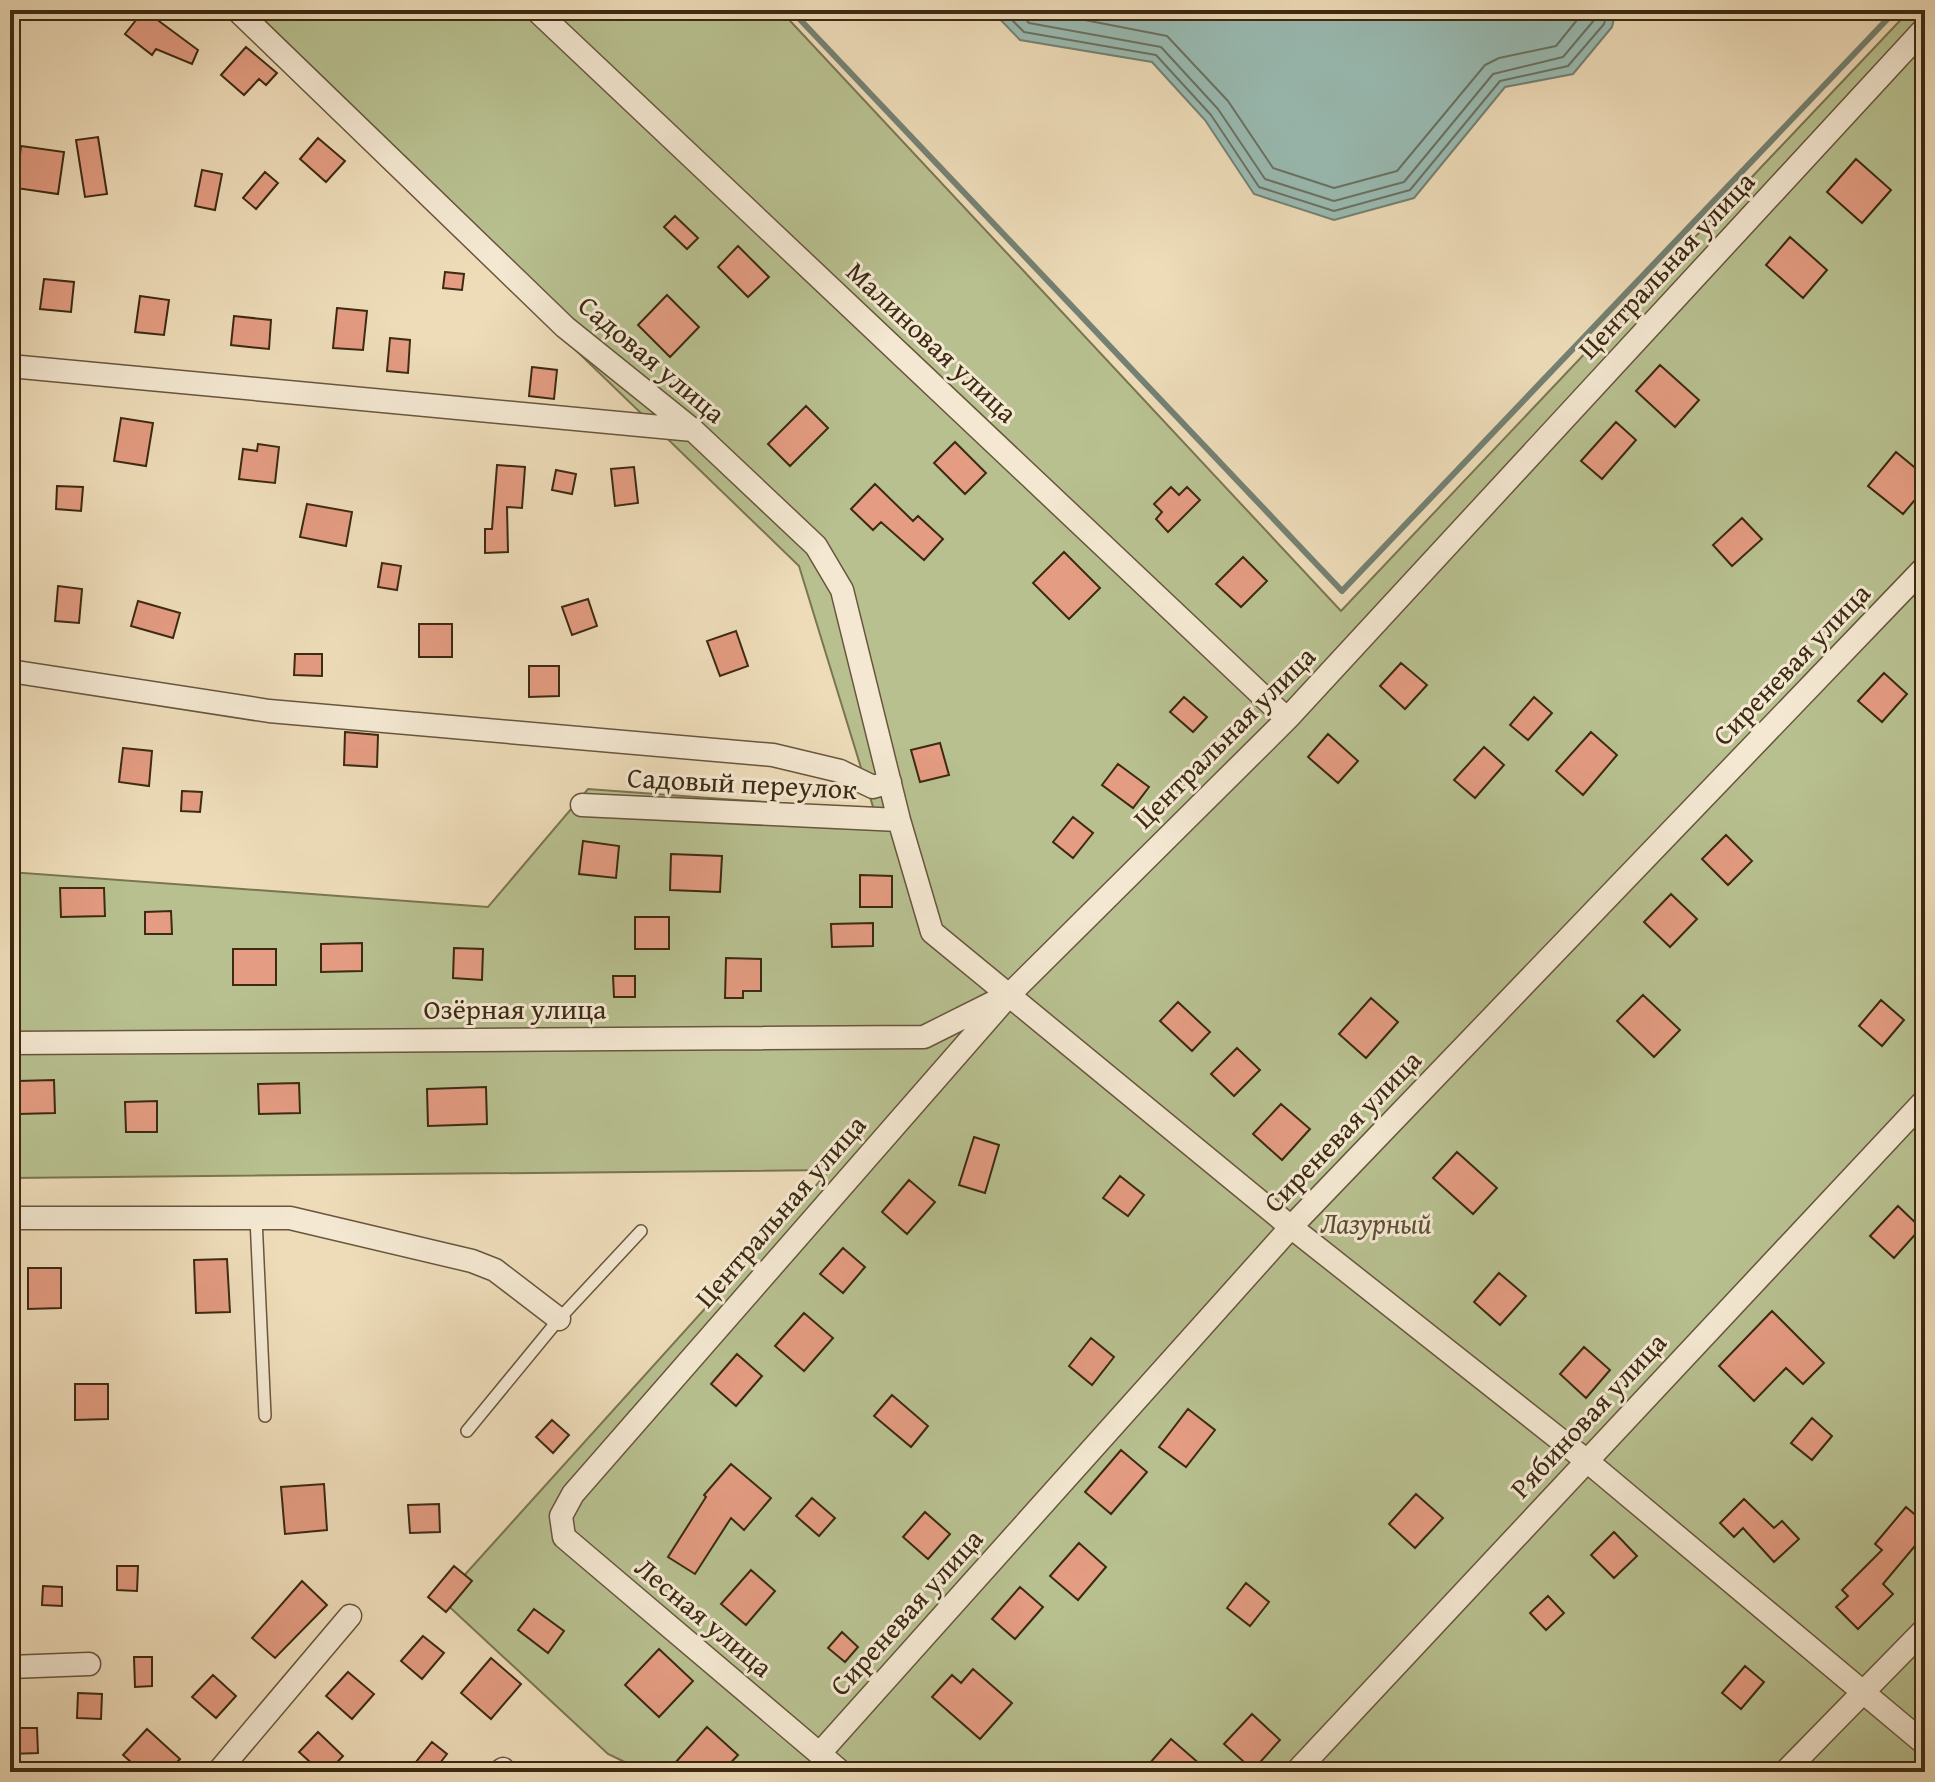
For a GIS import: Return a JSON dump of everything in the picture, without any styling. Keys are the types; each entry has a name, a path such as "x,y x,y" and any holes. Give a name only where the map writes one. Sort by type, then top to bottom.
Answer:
{"street":[{"name":"Малиновая улица","path":"536,10 1287,719"},
{"name":"Садовая улица","path":"244,12 565,327 693,430 816,546 842,590 899,820 932,932 1291,1227 1587,1461 1925,1744"},
{"name":"Центральная улица","path":"573,1494 1010,994 1287,719 1925,28"},
{"path":"10,366 693,430"},
{"name":"Сиреневая улица","path":"820,1753 1291,1227 1925,567"},
{"path":"10,671 269,711 773,755 840,771 873,787 890,782"},
{"name":"Садовый переулок","path":"582,805 899,820"},
{"name":"Озёрная улица","path":"10,1043 924,1037 1010,994"},
{"name":"Рябиновая улица","path":"1296,1772 1925,1100"},
{"path":"10,1218 290,1218 472,1261 495,1270 559,1319"},
{"name":"Лесная улица","path":"573,1494 561,1516 564,1537 841,1772"},
{"path":"218,1772 350,1616"},
{"path":"1785,1772 1925,1629"},
{"path":"10,1667 89,1664"}],"lane":[{"path":"256,1218 265,1416"},
{"path":"467,1431 559,1319 641,1231"}],"green space":[{"name":"Лазурный","path":"224,10 780,10 1341,611 1910,10 1925,10 1925,1772 629,1772 633,1766 608,1754 442,1600 830,1170 10,1178 10,872 488,907 588,789 874,810 799,566"}],"water":[{"path":"991,10 1616,10 1612,27 1573,74 1505,87 1414,198 1334,220 1254,194 1205,120 1152,62 1020,40"}],"building":[{"path":"144,10 198,50 192,64 156,49 152,55 125,34"},
{"path":"246,47 277,73 266,85 259,79 244,95 221,75"},
{"path":"98,137 107,194 85,197 76,140"},
{"path":"318,138 345,161 326,182 300,159"},
{"path":"21,146 64,152 58,194 16,188"},
{"path":"1856,159 1891,190 1862,223 1827,192"},
{"path":"202,170 222,174 215,210 195,206"},
{"path":"265,172 278,183 256,209 243,198"},
{"path":"675,216 698,238 687,249 664,227"},
{"path":"1790,237 1827,270 1803,298 1766,265"},
{"path":"738,246 769,277 748,297 718,267"},
{"path":"445,272 464,274 462,290 443,288"},
{"path":"44,279 74,282 71,312 40,309"},
{"path":"667,295 699,327 670,357 638,325"},
{"path":"140,296 169,300 164,335 135,332"},
{"path":"337,308 367,311 363,350 333,348"},
{"path":"234,316 271,320 269,349 231,345"},
{"path":"390,338 410,340 408,373 387,371"},
{"path":"1660,365 1699,400 1675,427 1636,391"},
{"path":"532,367 557,370 554,399 529,396"},
{"path":"806,406 828,428 790,466 768,444"},
{"path":"121,418 153,423 146,466 114,461"},
{"path":"1616,422 1636,440 1602,479 1581,461"},
{"path":"955,442 986,473 965,494 934,463"},
{"path":"258,444 279,447 275,483 239,479 243,449 257,451"},
{"path":"1896,452 1925,476 1925,488 1903,514 1868,486"},
{"path":"497,465 525,467 522,508 507,507 508,552 485,553 485,529 492,529"},
{"path":"634,467 638,503 615,506 611,469"},
{"path":"556,470 576,474 572,494 552,490"},
{"path":"875,484 913,521 918,516 943,539 924,560 881,522 873,530 851,509"},
{"path":"57,486 83,487 81,511 56,509"},
{"path":"1171,487 1179,495 1187,487 1200,500 1168,532 1156,519 1162,512 1154,504"},
{"path":"307,504 352,512 346,546 300,537"},
{"path":"1742,518 1762,539 1732,566 1713,545"},
{"path":"1064,552 1100,588 1069,619 1033,583"},
{"path":"1243,557 1267,581 1241,607 1216,584"},
{"path":"382,563 401,566 397,590 378,587"},
{"path":"58,586 82,589 79,623 55,621"},
{"path":"588,599 597,626 572,635 562,607"},
{"path":"138,601 180,613 173,638 131,626"},
{"path":"419,624 452,624 452,657 419,657"},
{"path":"736,631 748,666 720,676 707,641"},
{"path":"295,654 322,654 322,676 294,675"},
{"path":"1401,663 1427,685 1405,709 1380,686"},
{"path":"529,666 559,666 559,696 529,697"},
{"path":"1884,673 1907,694 1882,722 1858,701"},
{"path":"1184,697 1207,717 1193,732 1170,712"},
{"path":"1534,697 1552,713 1528,740 1510,725"},
{"path":"345,732 378,735 377,767 344,765"},
{"path":"1591,732 1617,755 1583,795 1556,771"},
{"path":"1328,734 1358,761 1338,783 1308,757"},
{"path":"940,743 949,775 920,782 911,750"},
{"path":"1484,747 1504,765 1475,798 1454,780"},
{"path":"123,748 152,751 149,786 119,782"},
{"path":"1118,764 1149,787 1133,808 1102,785"},
{"path":"182,791 202,792 200,812 181,811"},
{"path":"1073,817 1093,833 1073,858 1053,842"},
{"path":"1726,835 1752,861 1728,885 1702,859"},
{"path":"583,841 619,846 616,878 579,874"},
{"path":"671,854 722,856 720,892 670,890"},
{"path":"860,875 892,876 892,907 860,907"},
{"path":"60,888 104,888 105,916 61,917"},
{"path":"1671,894 1697,919 1670,947 1644,922"},
{"path":"171,911 172,934 145,934 145,912"},
{"path":"635,917 669,917 669,949 635,949"},
{"path":"873,923 873,946 832,947 831,924"},
{"path":"362,943 362,971 321,972 321,944"},
{"path":"454,948 483,949 482,980 453,978"},
{"path":"233,949 276,949 276,985 233,985"},
{"path":"726,958 761,959 761,991 743,991 743,998 725,998"},
{"path":"613,976 635,976 635,997 614,997"},
{"path":"1643,995 1680,1030 1654,1057 1617,1021"},
{"path":"1371,998 1398,1022 1366,1058 1339,1034"},
{"path":"1881,1000 1904,1020 1882,1046 1859,1026"},
{"path":"1178,1002 1210,1032 1192,1051 1160,1021"},
{"path":"1237,1048 1260,1070 1234,1096 1211,1074"},
{"path":"54,1080 55,1113 19,1114 18,1081"},
{"path":"299,1083 300,1113 259,1114 258,1084"},
{"path":"486,1087 487,1124 428,1126 427,1089"},
{"path":"157,1101 157,1132 126,1132 125,1102"},
{"path":"1281,1104 1310,1129 1282,1160 1253,1134"},
{"path":"974,1137 999,1145 985,1193 959,1185"},
{"path":"1457,1152 1497,1188 1473,1214 1433,1178"},
{"path":"1120,1176 1144,1195 1128,1216 1103,1198"},
{"path":"909,1180 935,1202 907,1234 882,1212"},
{"path":"1898,1206 1921,1228 1894,1258 1870,1236"},
{"path":"843,1248 865,1267 843,1293 820,1274"},
{"path":"227,1259 230,1312 196,1313 194,1260"},
{"path":"28,1268 61,1268 61,1308 28,1309"},
{"path":"1499,1273 1526,1296 1500,1325 1474,1302"},
{"path":"1772,1311 1824,1363 1803,1384 1786,1368 1754,1401 1719,1366"},
{"path":"804,1313 833,1338 804,1371 775,1346"},
{"path":"1091,1338 1114,1357 1092,1385 1069,1366"},
{"path":"1584,1347 1610,1370 1586,1398 1560,1374"},
{"path":"737,1354 762,1376 736,1406 711,1384"},
{"path":"75,1384 108,1384 108,1419 75,1420"},
{"path":"892,1395 928,1426 911,1447 874,1416"},
{"path":"1188,1409 1215,1430 1186,1467 1159,1447"},
{"path":"1812,1418 1832,1436 1812,1460 1791,1443"},
{"path":"552,1420 569,1435 553,1453 536,1437"},
{"path":"1121,1450 1147,1472 1111,1514 1085,1492"},
{"path":"731,1464 771,1498 744,1530 731,1518 695,1574 668,1557 706,1497 704,1495"},
{"path":"324,1484 327,1530 285,1534 281,1487"},
{"path":"1416,1494 1443,1518 1415,1548 1389,1524"},
{"path":"812,1498 835,1518 819,1536 796,1516"},
{"path":"1744,1499 1774,1528 1782,1521 1799,1539 1774,1562 1743,1528 1734,1537 1720,1523"},
{"path":"439,1504 440,1532 410,1533 408,1505"},
{"path":"1906,1507 1925,1523 1925,1534 1883,1584 1893,1594 1858,1629 1836,1607 1848,1596 1842,1590 1882,1550 1875,1544"},
{"path":"925,1512 950,1534 928,1559 903,1537"},
{"path":"1614,1532 1637,1556 1614,1578 1591,1555"},
{"path":"1079,1543 1106,1567 1078,1600 1050,1576"},
{"path":"117,1566 138,1566 137,1591 117,1590"},
{"path":"454,1566 472,1581 446,1612 428,1597"},
{"path":"751,1570 775,1591 746,1625 721,1604"},
{"path":"302,1581 327,1605 275,1658 252,1638"},
{"path":"1246,1583 1269,1602 1250,1626 1227,1608"},
{"path":"43,1586 62,1587 62,1606 42,1605"},
{"path":"1020,1587 1043,1607 1015,1639 992,1619"},
{"path":"1548,1596 1564,1613 1546,1630 1530,1613"},
{"path":"534,1609 564,1631 548,1653 518,1630"},
{"path":"842,1632 858,1647 845,1662 828,1648"},
{"path":"423,1636 444,1653 422,1679 401,1661"},
{"path":"659,1649 693,1681 659,1717 625,1685"},
{"path":"134,1657 152,1657 152,1686 135,1687"},
{"path":"491,1658 521,1684 491,1719 461,1693"},
{"path":"1745,1666 1764,1682 1741,1709 1722,1693"},
{"path":"973,1669 1012,1703 980,1739 932,1697 952,1675 961,1683"},
{"path":"348,1672 374,1694 352,1719 326,1696"},
{"path":"213,1675 236,1696 216,1718 192,1697"},
{"path":"78,1693 102,1694 101,1719 77,1718"},
{"path":"1252,1714 1280,1740 1253,1770 1224,1744"},
{"path":"707,1727 738,1755 722,1772 667,1772"},
{"path":"10,1728 37,1728 38,1753 11,1754"},
{"path":"147,1729 180,1759 168,1772 142,1772 123,1755"},
{"path":"318,1732 343,1756 328,1772 321,1772 299,1752"},
{"path":"1171,1739 1209,1772 1142,1772"},
{"path":"432,1742 447,1754 433,1772 408,1772"}],"waterway":[{"path":"791,10 1342,591 1896,10"}]}
